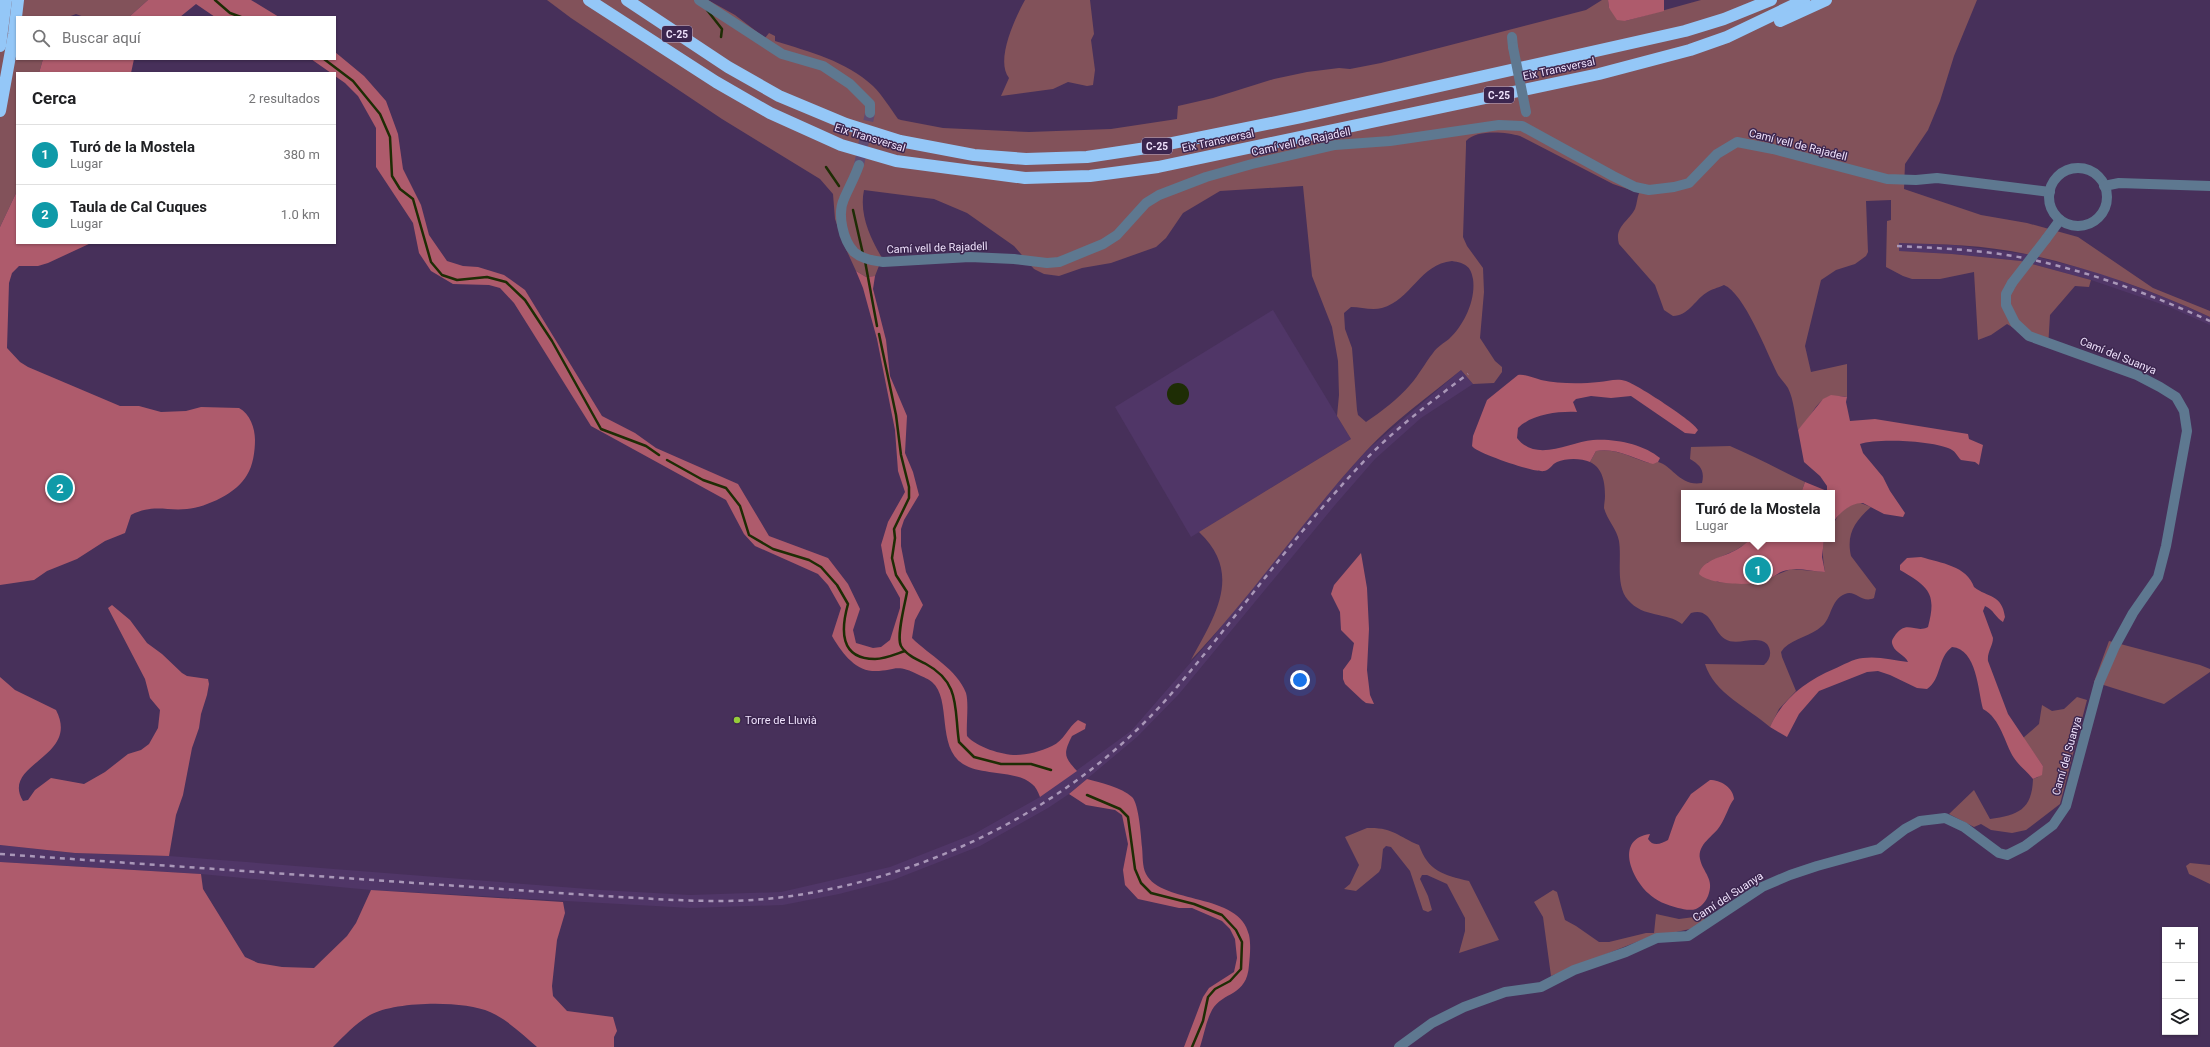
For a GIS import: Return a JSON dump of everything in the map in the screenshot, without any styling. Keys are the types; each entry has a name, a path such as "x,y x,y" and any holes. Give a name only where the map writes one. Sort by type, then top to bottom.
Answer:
{"highway":[{"path":"0,46 6,0"},
{"path":"0,111 12,48 18,0"},
{"name":"Eix Transversal","path":"589,0 716,82 770,114 841,145 896,161 1025,178 1090,176 1158,167 1599,74 1690,50 1727,37 1804,0"},
{"name":"Eix Transversal","path":"627,0 728,67 779,96 846,124 900,142 974,155 1026,159 1087,157 1301,117 1685,31 1724,19 1771,0"},
{"path":"1727,37 1765,28 1826,0"}],"street":[{"path":"699,0 782,54 823,66 850,84 870,104 870,113"},
{"path":"1513,42 1526,112 1527,121 1525,128"},
{"name":"Camí vell de Rajadell","path":"859,165 853,184 844,199 841,216 848,242 858,255 883,262 970,257 1014,258 1050,263 1066,260 1103,244 1123,230 1146,203 1159,195 1206,177 1283,156 1335,145 1390,141 1499,124 1525,128 1613,176 1635,187 1649,190 1674,188 1689,183 1717,154 1737,142 1773,149 1887,179 1916,180 1937,178 2050,192"},
{"path":"2073,169 2088,171 2095,174 2104,186 2106,206 2098,218 2091,223 2075,226 2060,220 2051,207 2050,192 2058,177 2073,169"},
{"path":"2104,186 2119,183 2210,186"},
{"name":"Camí del Suanya","path":"1399,1047 1432,1023 1464,1007 1505,992 1542,987 1574,970 1626,952 1657,938 1688,936 1762,887 1790,874 1879,849 1905,829 1920,822 1945,818 1964,827 1999,853 2007,855 2025,846 2054,824 2066,806 2099,683 2115,646 2133,613 2158,577 2166,546 2187,431 2184,411 2176,397 2137,374 2029,336 2015,323 2006,305 2006,294 2012,283 2060,220"}],"shaded area":[{"path":"0,0 148,0 130,16 81,16 76,14 71,16 16,16 16,60 43,60 39,72 16,72 16,193 0,227"},
{"path":"148,0 251,0 277,16 214,16 196,4 181,16 130,16"},
{"path":"547,0 708,0 735,15 765,38 769,33 775,36 775,41 827,58 851,70 873,86 898,119 943,128 1029,132 1111,129 1177,119 1178,106 1213,98 1274,79 1307,72 1339,68 1350,69 1381,63 1586,10 1602,0 1608,0 1609,8 1625,21 1701,0 1977,0 1954,56 1940,101 1928,130 1905,164 1904,189 1981,215 2027,223 2078,237 2153,288 2210,311 2210,317 2143,289 2097,273 2026,254 1979,247 1899,243 1899,251 1952,254 2021,261 2091,280 2089,287 2075,286 2050,315 2048,348 2007,324 1991,335 1978,340 1974,272 1940,279 1912,279 1886,267 1887,221 1891,220 1891,200 1866,201 1868,252 1866,256 1855,264 1836,270 1821,280 1805,346 1811,372 1847,364 1847,397 1836,396 1822,400 1798,430 1793,403 1788,388 1777,373 1747,311 1732,290 1724,285 1712,290 1702,296 1683,314 1673,316 1664,310 1655,285 1619,244 1618,233 1622,225 1635,209 1639,193 1613,184 1520,136 1492,132 1471,137 1466,141 1463,237 1467,246 1483,268 1484,292 1480,338 1495,361 1502,367 1502,372 1494,383 1473,384 1461,370 1388,429 1343,477 1236,609 1191,660 1216,612 1222,580 1220,564 1213,548 1199,532 1351,439 1337,416 1339,395 1338,361 1332,327 1312,276 1303,186 1220,191 1183,213 1166,238 1156,247 1111,263 1082,268 1059,276 1044,274 1034,269 1014,246 967,213 934,199 864,190 864,217 873,242 882,258 875,276 866,277 856,271 845,247 835,219 833,194 820,179 722,119 571,18","holes":["1452,261 1464,264 1469,268 1473,279 1473,295 1471,304 1460,327 1435,351 1405,390 1389,405 1366,422 1358,415 1352,348 1345,329 1344,313 1351,307 1378,309 1392,304 1401,298 1423,275 1432,268"]},
{"path":"1025,0 1090,0 1094,34 1091,40 1095,70 1093,85 1087,86 1068,82 1053,89 1001,96 1009,78 1005,71 1004,61 1008,39 1016,17"},
{"path":"1608,0 1664,0 1664,11 1625,21 1617,20 1609,8"},
{"path":"336,53 364,76 386,101 398,134 403,169 421,205 429,235 447,261 463,266 478,267 504,275 525,290 602,416 635,433 656,448 738,484 769,536 828,558 848,584 860,609 853,630 856,643 873,648 881,647 890,640 900,608 900,598 886,573 881,545 888,522 905,492 898,471 895,430 877,339 863,288 856,271 866,277 875,276 873,289 886,340 890,376 907,416 905,453 913,472 919,495 904,520 901,529 901,546 906,572 923,605 915,620 912,638 942,663 962,684 967,697 967,736 971,740 976,744 990,750 1004,754 1016,755 1030,753 1044,750 1056,744 1078,720 1086,724 1085,729 1072,736 1066,751 1067,759 1077,771 1040,797 1035,787 1026,780 1009,775 971,768 963,764 955,756 950,746 941,700 938,690 932,682 911,671 899,668 880,671 865,670 859,667 843,653 832,636 841,608 828,585 818,574 755,546 744,534 726,500 591,426 514,303 500,288 489,285 453,284 431,271 419,253 413,223 376,167 376,128 358,96 336,77 336,72 330,72 312,60 336,60"},
{"path":"43,60 134,60 131,72 39,72"},
{"path":"16,193 16,244 89,244 48,263 38,266 19,266 12,273 9,283 7,348 20,362 28,367 120,406 139,406 161,412 186,411 201,407 239,408 246,414 251,422 255,435 255,444 252,463 247,475 236,488 221,498 195,508 153,509 131,515 125,533 105,541 77,559 47,571 34,580 0,585 0,227"},
{"path":"1899,243 1954,245 2025,254 2097,272 2169,299 2210,317 2210,325 2167,306 2091,280 2021,261 1952,254 1898,251"},
{"path":"1273,310 1351,439 1191,537 1115,407"},
{"path":"1461,370 1473,384 1421,418 1375,459 1335,505 1179,694 1137,737 1069,794 1048,808 980,846 893,880 839,894 783,905 691,908 371,890 201,874 0,862 0,845 75,853 169,856 601,890 690,895 781,892 890,867 974,834 1040,797 1131,731 1212,638 1324,498 1367,450"},
{"path":"1518,375 1563,383 1623,380 1665,404 1687,419 1698,430 1695,434 1685,433 1631,396 1611,398 1591,396 1576,399 1573,402 1577,412 1546,414 1531,419 1518,428 1517,438 1525,445 1534,449 1543,450 1593,440 1619,441 1646,449 1660,458 1658,462 1653,464 1618,452 1603,450 1596,451 1590,462 1578,459 1569,459 1555,463 1544,471 1518,466 1494,458 1472,446 1473,436 1487,400"},
{"path":"1174,383 1182,383 1189,390 1189,398 1182,405 1174,405 1167,398 1167,390"},
{"path":"1831,395 1847,397 1846,402 1850,421 1875,419 1968,434 1969,439 1983,445 1979,465 1975,462 1961,460 1950,449 1929,444 1904,441 1879,441 1860,444 1863,453 1883,477 1890,491 1905,513 1903,517 1884,514 1863,503 1858,503 1845,509 1835,520 1835,490 1827,490 1827,486 1820,476 1804,462 1798,430 1823,399"},
{"path":"1730,446 1805,482 1802,490 1681,490 1681,542 1748,542 1736,550 1707,563 1717,582 1756,583 1791,569 1825,572 1823,556 1824,542 1835,542 1835,521 1838,516 1846,508 1858,502 1871,507 1860,517 1853,528 1850,548 1851,556 1876,589 1874,598 1866,599 1852,593 1845,594 1836,600 1828,618 1822,626 1784,648 1781,652 1782,657 1796,691 1779,709 1770,727 1724,692 1709,674 1705,664 1764,665 1770,655 1770,649 1767,644 1763,641 1757,640 1735,642 1725,639 1717,631 1708,616 1703,613 1691,613 1682,624 1676,620 1641,610 1628,600 1622,587 1620,579 1619,541 1604,508 1604,481 1598,468 1590,462 1596,451 1610,450 1649,463 1658,462 1668,467 1688,482 1702,483 1703,475 1701,468 1697,463 1690,459 1691,447"},
{"path":"1805,482 1825,490 1802,490"},
{"path":"1748,542 1824,542 1822,557 1825,572 1792,569 1782,572 1765,581 1751,584 1731,584 1704,578 1699,574 1704,565 1708,562 1737,550"},
{"path":"1361,553 1367,588 1369,629 1367,670 1370,695 1374,704 1366,703 1362,700 1345,684 1343,679 1343,670 1351,659 1354,643 1341,630 1340,612 1331,594 1334,585"},
{"path":"1921,557 1952,566 1966,574 1974,587 1998,600 2001,604 2005,617 2003,622 1988,607 1985,606 1983,611 1993,638 1988,655 1988,661 2008,714 2043,766 2042,775 2033,779 2016,761 2002,731 1989,713 1983,709 1978,682 1967,655 1952,647 1944,657 1935,680 1927,689 1917,688 1878,671 1867,672 1819,691 1799,714 1787,737 1770,727 1782,707 1796,692 1814,679 1824,674 1852,661 1863,658 1880,658 1908,662 1894,648 1892,640 1898,631 1903,628 1923,629 1928,627 1932,606 1928,592 1918,581 1900,570 1900,565 1907,558"},
{"path":"112,605 130,620 147,643 162,654 182,673 187,676 208,679 209,684 207,695 201,714 199,728 192,748 183,795 176,815 169,856 75,853 0,845 0,677 15,690 56,710 61,726 58,739 50,750 30,768 22,778 19,788 23,801 28,800 35,790 51,778 84,784 105,772 128,754 141,750 149,744 158,728 160,710 150,698 145,679 108,608"},
{"path":"2109,641 2200,665 2210,669 2210,672 2164,704 2094,682"},
{"path":"2077,697 2087,700 2060,804 2026,830 2012,833 1991,830 1981,824 1974,827 1949,814 1974,790 1990,819 2016,813 2022,809 2030,798 2033,779 2038,777 2043,766 2023,738 2039,724 2042,705 2052,711 2064,709"},
{"path":"1087,779 1117,788 1132,797 1138,813 1144,868 1146,874 1155,884 1168,891 1217,905 1231,912 1243,921 1249,935 1249,965 1244,983 1234,992 1222,999 1212,1010 1200,1047 1184,1047 1203,997 1209,988 1234,972 1237,958 1235,939 1230,929 1222,921 1192,908 1179,908 1138,899 1125,885 1123,870 1128,844 1122,815 1115,810 1086,805 1069,794"},
{"path":"1710,780 1718,781 1729,788 1734,799 1720,826 1701,849 1701,864 1708,876 1710,885 1710,890 1705,902 1694,910 1678,908 1666,904 1651,896 1642,886 1632,869 1630,851 1633,843 1639,837 1650,834 1648,839 1650,842 1655,844 1660,844 1668,840 1676,817 1691,794"},
{"path":"1367,828 1383,829 1419,845 1427,861 1432,866 1444,874 1469,881 1499,940 1459,953 1465,931 1465,918 1447,884 1427,875 1422,875 1420,879 1428,896 1432,910 1428,912 1423,910 1410,871 1391,847 1386,846 1383,849 1381,868 1379,872 1356,891 1344,889 1350,884 1359,865 1345,837"},
{"path":"0,862 201,874 203,889 245,957 258,963 282,967 314,968 347,936 356,923 371,890 563,902 565,913 557,940 552,986 553,996 567,1011 613,1017 617,1031 614,1037 614,1047 537,1047 509,1023 490,1012 464,1005 430,1004 381,1010 365,1018 333,1047 0,1047"},
{"path":"2190,863 2210,865 2210,884 2189,874 2186,866"},
{"path":"1553,890 1557,892 1565,920 1599,942 1609,942 1646,933 1654,933 1656,914 1679,919 1702,916 1706,921 1690,929 1644,939 1551,976 1543,917 1534,902"}],"waterway":[{"path":"215,0 230,13 238,16"},
{"path":"707,10 722,29 721,37"},
{"path":"325,60 353,81 380,114 390,137 392,176 400,189 413,199 431,262 442,275 457,280 487,277 506,282 525,300 552,341 601,429 646,446 659,455"},
{"path":"826,167 839,186"},
{"path":"853,210 863,254"},
{"path":"865,261 877,326"},
{"path":"879,334 896,415 901,455 909,487 909,498 894,529 895,538 892,558 896,575 907,592 900,628 901,646 909,655 937,671 951,688 956,708 959,742 974,757 1001,764 1031,764 1051,770"},
{"path":"667,460 703,480 726,488 740,506 749,535 773,549 809,560 821,567 837,585 848,604 844,623 845,641 855,654 863,658 879,659 905,651"},
{"path":"1087,795 1120,809 1128,817 1135,869 1141,883 1151,893 1194,904 1222,915 1236,930 1242,942 1241,969 1230,981 1215,989 1208,997 1203,1021 1192,1047"}],"tunnel":[{"path":"859,165 870,113"}],"railway":[{"path":"1897,246 1976,251 2048,263 2118,284 2210,321"},
{"path":"0,854 693,901 739,901 784,897 840,887 895,872 948,852 1000,828 1049,799 1096,766 1138,729 1177,687 1343,483 1392,434 1468,374"}],"place":[{"name":"Taula de Cal Cuques","path":"60,488"},
{"name":"Turó de la Mostela","path":"1758,570"},
{"name":"Torre de Lluvià","path":"737,720"}]}
